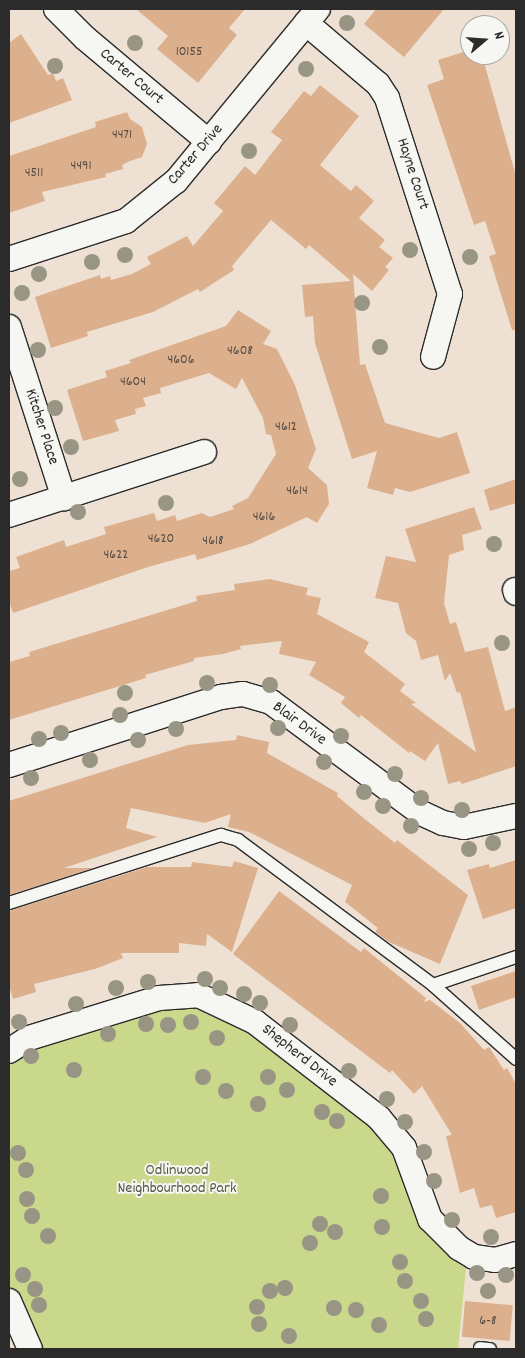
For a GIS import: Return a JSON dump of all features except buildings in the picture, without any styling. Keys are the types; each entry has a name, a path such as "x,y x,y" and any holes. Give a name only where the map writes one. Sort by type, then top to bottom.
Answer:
{"street":[{"name":"Carter Court","path":"56,9 84,38 209,142"},
{"name":"Carter Drive","path":"9,260 126,221 176,181 312,16"},
{"name":"Hayne Court","path":"312,16 378,84 387,98 450,294 433,357"},
{"name":"Kitcher Place","path":"9,327 64,498"},
{"path":"9,515 204,452"},
{"name":"Blair Drive","path":"9,765 222,697 243,694 271,702 419,812 443,823 464,827 516,816"},
{"name":"Shepherd Drive","path":"9,1051 29,1038 159,998 198,995 255,1022 379,1118 404,1148 430,1219 459,1248 474,1257 495,1260 516,1254"},
{"path":"9,1301 30,1349"}],"lane":[{"path":"9,904 222,835 238,840 433,985 516,1059"},
{"path":"433,985 516,956"}],"green space":[{"name":"Odlinwood Neighbourhood Park","path":"198,997 254,1024 387,1133 467,1258 458,1349 36,1349 9,1288 9,1055"}]}
